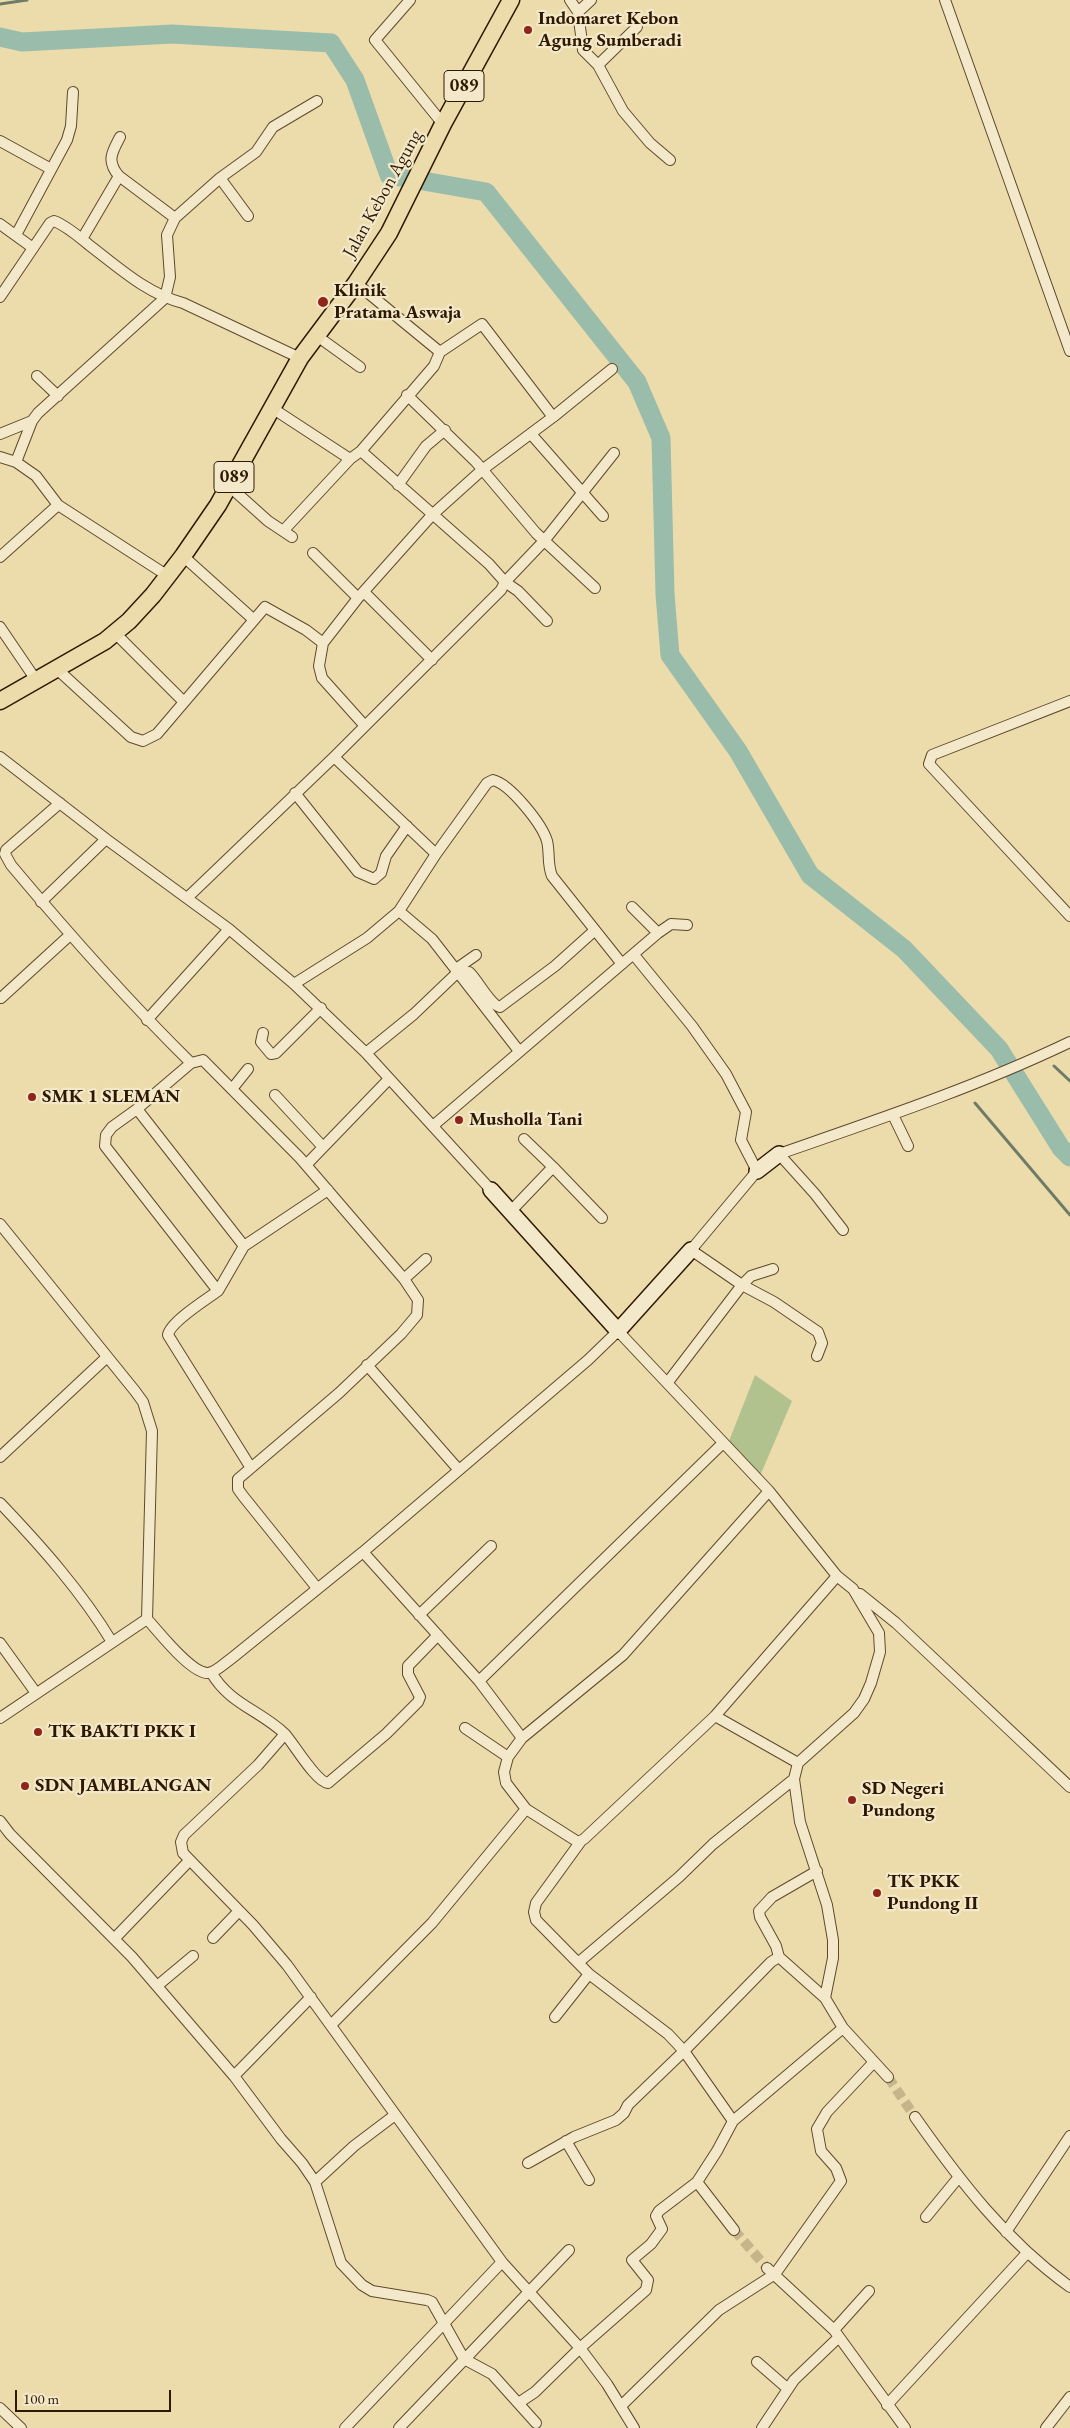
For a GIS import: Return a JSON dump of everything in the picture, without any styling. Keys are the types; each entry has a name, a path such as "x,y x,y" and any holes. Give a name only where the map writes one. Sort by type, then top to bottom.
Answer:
{"main road":[{"name":"Jalan Kebon Agung","path":"0,701 36,680 58,670 115,633 154,595 184,556 228,486 300,358 356,283 389,233 409,197 443,124 511,0"},
{"path":"757,1171 779,1154"},
{"path":"491,1190 618,1332 691,1250"}],"street":[{"path":"410,0 374,40 443,124"},
{"path":"570,0 578,12 583,50 598,65 623,111 650,143 670,160"},
{"path":"578,12 591,0"},
{"path":"945,0 1070,351"},
{"path":"598,65 637,27"},
{"path":"16,235 67,140 71,126 73,92"},
{"path":"0,434 32,421 165,298 170,277 167,235 175,218 220,178 256,152 273,127 317,101"},
{"path":"120,136 110,156 112,168 119,176 175,218"},
{"path":"0,142 51,169"},
{"path":"82,240 119,176"},
{"path":"220,178 248,216"},
{"path":"0,297 50,223 54,222 165,298 183,303 300,358"},
{"path":"0,224 33,248"},
{"path":"356,283 440,352"},
{"path":"228,486 268,521 288,534 350,460 362,451 407,395 434,366 440,352 482,324 553,416"},
{"path":"317,336 360,367"},
{"path":"365,726 322,678 320,657 323,643 361,595 432,515 482,470 531,434 612,369"},
{"path":"37,376 58,396"},
{"path":"407,395 445,430 544,541 595,588"},
{"path":"272,408 350,460"},
{"path":"16,462 32,421"},
{"path":"398,485 426,446 445,430"},
{"path":"531,434 603,516"},
{"path":"362,451 489,564 504,582 518,591 547,622"},
{"path":"186,898 334,758 501,590 504,582 544,541 614,453"},
{"path":"0,457 16,462 36,476 58,505 168,576"},
{"path":"0,557 58,505"},
{"path":"314,552 432,660"},
{"path":"184,556 253,619"},
{"path":"58,670 136,740 143,741 157,734 263,608 269,607 323,643"},
{"path":"0,627 36,680"},
{"path":"115,633 184,702"},
{"path":"1070,701 932,755 929,764 1070,916"},
{"path":"0,757 106,839 230,929 294,984 366,1053 434,1125 491,1190"},
{"path":"334,758 436,854"},
{"path":"294,984 367,938 399,911 436,854 487,782 493,780 499,781 532,814 548,844 547,860 552,876 622,964"},
{"path":"295,793 358,872 367,878 374,879 381,873 386,856 407,826"},
{"path":"60,803 10,846 5,854 11,865 70,935 147,1020 191,1063"},
{"path":"41,902 106,839"},
{"path":"632,907 658,933"},
{"path":"399,911 432,939 519,1050"},
{"path":"434,1125 519,1050 658,933 671,924 687,925"},
{"path":"147,1020 230,929"},
{"path":"457,970 469,972 478,980 494,1005 500,1007 555,966 594,931"},
{"path":"1,998 70,935"},
{"path":"366,1053 414,1014 457,970 476,955"},
{"path":"634,955 692,1026 726,1074 746,1112 741,1140 757,1171 691,1250 742,1285 774,1302 818,1332 822,1343 817,1356"},
{"path":"263,1034 261,1042 266,1050 271,1054 276,1053 321,1008"},
{"path":"843,1230 815,1194 779,1154 893,1115 999,1072 1030,1062 1070,1042"},
{"path":"218,1291 106,1146 106,1135 112,1127 137,1109 191,1063 203,1060 306,1165 404,1279 418,1300 417,1315 401,1334 307,1422 238,1479 238,1489 317,1588"},
{"path":"232,1089 248,1070"},
{"path":"306,1165 389,1079"},
{"path":"275,1095 323,1147"},
{"path":"137,1109 244,1246"},
{"path":"893,1115 908,1146"},
{"path":"524,1139 602,1218"},
{"path":"510,1212 553,1167"},
{"path":"251,1468 168,1335 169,1330 218,1291 244,1246 328,1190"},
{"path":"0,1224 143,1402 152,1431 147,1619 186,1662 203,1672 211,1672 232,1658 363,1552 588,1360 618,1332 668,1382 723,1443 770,1491 837,1576 896,1623 1070,1787"},
{"path":"404,1279 426,1259"},
{"path":"668,1382 742,1285 752,1276 773,1269"},
{"path":"0,1457 107,1357"},
{"path":"367,1365 458,1469"},
{"path":"479,1680 723,1443"},
{"path":"581,1841 574,1840 526,1809 506,1783 504,1772 508,1757 522,1738 623,1655 770,1491"},
{"path":"0,1503 44,1549 96,1617 112,1642"},
{"path":"419,1614 491,1546"},
{"path":"363,1552 479,1680 522,1738"},
{"path":"733,2121 684,2051 646,2015 589,1974 542,1927 534,1912 536,1903 581,1841 714,1716 837,1576"},
{"path":"825,1998 833,1958 833,1940 827,1905 800,1822 794,1778 798,1763 854,1713 872,1683 880,1652 879,1633 853,1589"},
{"path":"0,1718 147,1619"},
{"path":"211,1672 220,1687 231,1697 271,1721 285,1734 314,1774 320,1780 328,1783 386,1734 418,1702 420,1697 408,1674 408,1666 438,1635"},
{"path":"0,1643 36,1693"},
{"path":"714,1716 798,1763"},
{"path":"465,1728 508,1757"},
{"path":"285,1734 258,1765 184,1835 181,1842 183,1852 189,1861 240,1911 287,1965 332,2024 395,2115 502,2262 580,2348 621,2406 634,2428"},
{"path":"578,1962 679,1877 713,1844 794,1778"},
{"path":"332,2024 432,1923 526,1809"},
{"path":"0,1821 10,1834 114,1939 234,2076 315,2182 341,2264 362,2285 372,2291 429,2300 444,2322 464,2359 492,2374 520,2402 536,2423"},
{"path":"114,1939 189,1861"},
{"path":"817,1871 772,1896 759,1911 760,1918 776,1946 779,1957 825,1998 843,2028 888,2078"},
{"path":"213,1938 240,1911"},
{"path":"157,1986 193,1956"},
{"path":"528,2163 566,2141 616,2120 628,2105 684,2051 770,1962 779,1957"},
{"path":"556,2017 589,1974"},
{"path":"234,2076 311,1997"},
{"path":"520,2402 535,2392 580,2348 646,2290 648,2280 632,2260 660,2235 662,2229 656,2216 659,2211 697,2182 733,2121 843,2028"},
{"path":"621,2406 720,2310 771,2271 841,2181 836,2168 821,2151 816,2129 827,2112 874,2062"},
{"path":"315,2182 354,2146 395,2115"},
{"path":"915,2117 958,2178 1006,2232 1027,2253 1070,2287"},
{"path":"1006,2232 1070,2136"},
{"path":"566,2141 590,2180"},
{"path":"926,2217 958,2178"},
{"path":"697,2182 734,2230"},
{"path":"400,2428 569,2250"},
{"path":"887,2405 1027,2253"},
{"path":"345,2428 502,2262"},
{"path":"771,2271 836,2333 905,2428"},
{"path":"762,2428 788,2389 869,2291"},
{"path":"757,2362 788,2389"},
{"path":"1046,2428 1070,2397"},
{"path":"0,2408 19,2427"}],"green space":[{"path":"755,1375 792,1401 760,1476 729,1441"}],"waterway":[{"path":"0,4 27,0"},
{"path":"0,37 22,42 172,34 331,43 355,80 389,175 486,192 637,382 661,438 665,594 670,655 738,751 810,875 904,949 999,1049 1061,1148 1070,1157"},
{"path":"1054,1066 1070,1081"},
{"path":"975,1103 1070,1215"}],"tunnel":[{"path":"888,2077 915,2117"},
{"path":"734,2230 767,2268"}],"place":[{"name":"Indomaret Kebon Agung Sumberadi","path":"528,30"},
{"name":"Klinik Pratama Aswaja","path":"323,302"},
{"name":"SMK 1 SLEMAN","path":"32,1097"},
{"name":"Musholla Tani","path":"459,1120"},
{"name":"TK BAKTI PKK I","path":"38,1732"},
{"name":"SDN JAMBLANGAN","path":"25,1786"},
{"name":"SD Negeri Pundong","path":"852,1800"},
{"name":"TK PKK Pundong II","path":"877,1893"}]}
